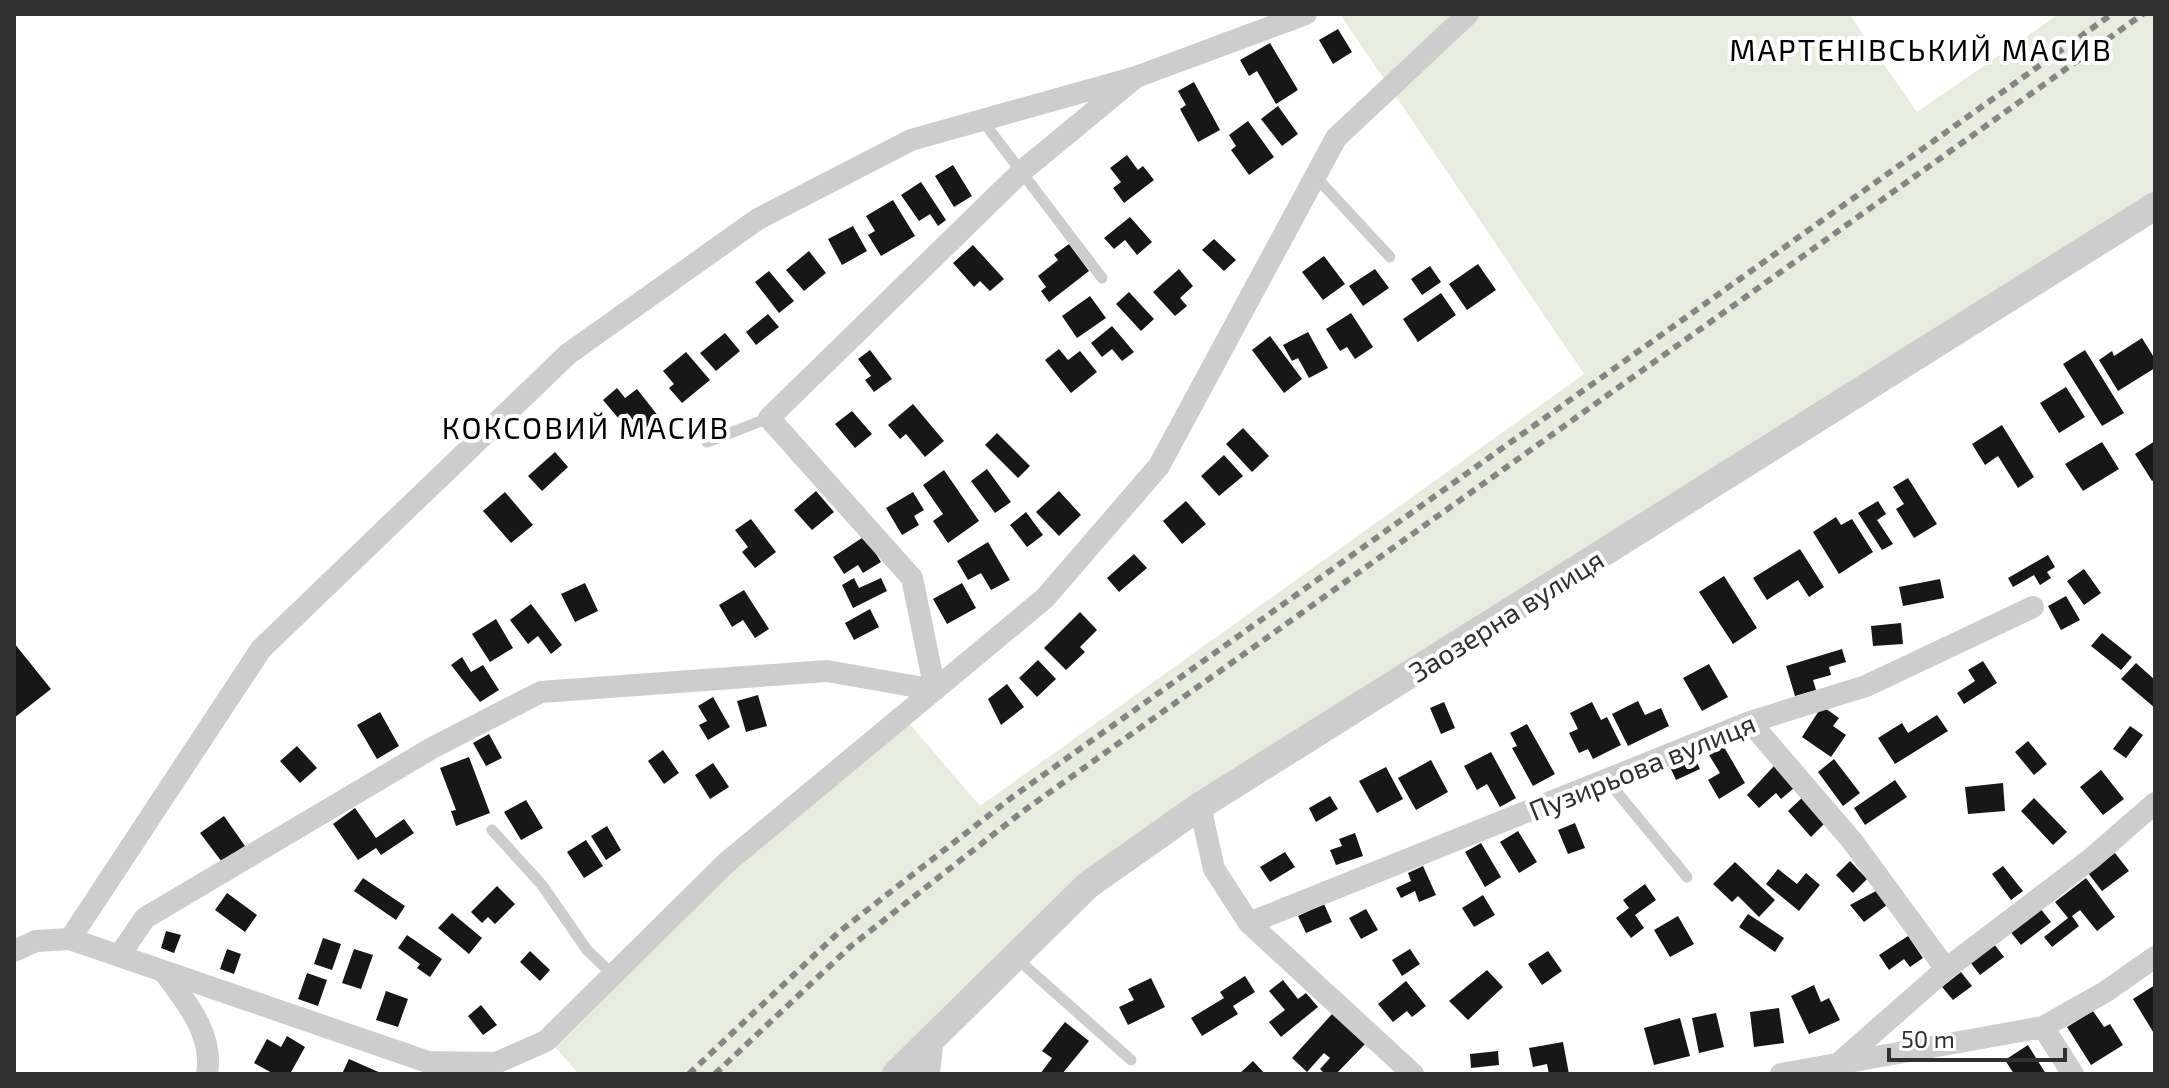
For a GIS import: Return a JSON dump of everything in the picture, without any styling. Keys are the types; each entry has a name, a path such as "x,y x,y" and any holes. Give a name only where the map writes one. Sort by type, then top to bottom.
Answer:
{"street":[{"path":"70,939 261,649 568,354 758,219 911,140 1136,77 1306,14"},
{"path":"14,951 36,941 70,939 428,1062 496,1063 546,1041 726,863 1045,598 1159,466 1336,138 1468,14"},
{"path":"935,690 912,578 769,418 1021,172 1136,77"},
{"name":"Заозерна вулиця","path":"896,1074 1013,955 1088,885 1200,806 2155,206"},
{"name":"Пузирьова вулиця","path":"1249,923 1750,722 1866,686 2033,607"},
{"path":"119,956 145,918 432,748 541,692 827,671 935,690"},
{"path":"1750,722 1853,842 1946,969"},
{"path":"1839,1063 1946,969 2092,858 2155,803"},
{"path":"1200,806 1214,869 1249,923 1413,1074"},
{"path":"1781,1074 2043,1027 2105,992 2155,957"},
{"path":"164,972 199,1020 210,1059 207,1074"},
{"path":"2043,1027 2073,1074"},
{"path":"929,1074 933,1035"}],"lane":[{"path":"982,120 1102,278"},
{"path":"1315,176 1390,257"},
{"path":"707,442 769,418"},
{"path":"1606,779 1687,877"},
{"path":"492,830 542,885 587,950 613,975"},
{"path":"1013,955 1131,1060"}],"shaded area":[{"path":"1340,14 1849,14 1917,112 2059,14 2155,14 2155,206 1088,885 896,1074 579,1074 552,1044 727,870 907,721 980,806 1584,374"}],"building":[{"path":"1338,29 1352,52 1333,64 1319,40"},
{"path":"1270,43 1298,90 1276,104 1257,71 1249,76 1240,60"},
{"path":"1194,82 1220,130 1198,142 1180,109 1186,105 1178,91"},
{"path":"1278,106 1298,134 1282,146 1261,119"},
{"path":"1248,121 1274,157 1249,175 1231,150 1236,146 1229,135"},
{"path":"1127,155 1138,170 1143,166 1154,180 1124,203 1113,188 1121,182 1110,168"},
{"path":"953,165 972,196 954,207 935,176"},
{"path":"921,182 946,220 938,226 930,214 919,221 901,195"},
{"path":"893,200 915,236 881,256 868,235 875,231 866,216"},
{"path":"1130,217 1152,242 1137,255 1125,240 1114,249 1104,238"},
{"path":"853,226 867,251 842,265 828,239"},
{"path":"1214,239 1236,260 1224,271 1202,250"},
{"path":"1069,244 1089,271 1049,302 1041,291 1046,287 1038,276 1058,260 1054,255"},
{"path":"973,245 1004,279 990,291 980,281 974,287 953,263"},
{"path":"809,251 826,273 804,291 786,270"},
{"path":"1324,256 1345,284 1323,300 1302,272"},
{"path":"1478,264 1496,290 1467,310 1449,284"},
{"path":"1430,266 1441,282 1422,295 1411,279"},
{"path":"1179,269 1193,286 1180,298 1187,306 1175,316 1153,292"},
{"path":"1375,269 1389,288 1363,306 1349,286"},
{"path":"769,271 794,301 779,313 755,282"},
{"path":"1129,292 1154,319 1141,331 1116,304"},
{"path":"1441,293 1456,315 1418,342 1403,319"},
{"path":"1090,296 1106,318 1077,338 1062,316"},
{"path":"1351,313 1373,347 1355,359 1347,347 1340,351 1326,329"},
{"path":"768,314 779,327 756,345 746,332"},
{"path":"1112,326 1134,352 1122,361 1112,349 1102,357 1091,343"},
{"path":"1308,332 1328,368 1309,378 1298,358 1292,361 1283,345"},
{"path":"725,333 740,351 716,371 700,353"},
{"path":"1270,336 1302,379 1284,393 1252,350"},
{"path":"2142,338 2155,359 2155,368 2118,391 2099,360 2112,351 2114,356"},
{"path":"1059,349 1068,360 1080,351 1097,372 1071,393 1045,360"},
{"path":"870,350 892,379 874,392 865,380 871,376 858,359"},
{"path":"2085,350 2124,413 2102,426 2063,364"},
{"path":"686,352 710,380 682,403 669,388 674,384 663,371"},
{"path":"2066,387 2085,417 2059,433 2040,403"},
{"path":"617,388 625,398 637,389 659,417 642,431 627,413 619,419 603,400"},
{"path":"913,404 944,441 925,457 906,434 900,439 888,425"},
{"path":"852,411 872,434 855,448 835,424"},
{"path":"2002,425 2034,477 2018,488 1998,456 1985,465 1972,444"},
{"path":"1243,428 1269,456 1252,472 1226,444"},
{"path":"997,433 1030,466 1018,478 985,445"},
{"path":"2155,441 2155,479 2152,481 2135,454"},
{"path":"2102,442 2119,469 2083,491 2065,464"},
{"path":"555,452 568,467 542,491 528,476"},
{"path":"1224,455 1243,476 1219,496 1201,476"},
{"path":"987,469 1011,502 995,513 971,481"},
{"path":"944,470 979,521 948,543 933,521 943,514 923,485"},
{"path":"1908,478 1937,524 1914,538 1896,509 1904,504 1893,487"},
{"path":"816,491 834,512 812,530 794,510"},
{"path":"1059,491 1081,515 1059,536 1036,512"},
{"path":"505,492 533,525 511,543 483,511"},
{"path":"913,492 924,510 914,516 919,525 902,535 886,508"},
{"path":"1186,501 1206,524 1182,544 1163,521"},
{"path":"1878,501 1886,514 1877,520 1893,544 1882,550 1858,513"},
{"path":"1026,512 1043,535 1027,547 1010,525"},
{"path":"1836,517 1841,525 1852,519 1873,552 1839,574 1813,532"},
{"path":"751,519 776,552 755,568 742,552 748,547 735,530"},
{"path":"865,536 881,562 863,573 858,565 844,574 833,557"},
{"path":"988,542 1010,580 991,590 981,573 968,580 957,561"},
{"path":"1800,549 1824,587 1809,597 1798,580 1767,600 1753,578"},
{"path":"1134,554 1147,568 1119,592 1107,578"},
{"path":"2048,555 2055,567 2047,572 2051,578 2040,585 2034,575 2013,587 2008,578"},
{"path":"2084,569 2101,593 2084,605 2067,581"},
{"path":"1724,576 1757,628 1733,644 1699,592"},
{"path":"854,578 859,588 881,578 887,591 853,608 842,585"},
{"path":"1940,579 1944,598 1903,606 1899,587"},
{"path":"585,583 598,611 575,622 561,594"},
{"path":"962,583 976,608 947,624 933,599"},
{"path":"744,590 769,629 755,638 743,620 732,627 719,605"},
{"path":"2066,596 2080,620 2061,630 2048,606"},
{"path":"531,604 562,645 551,654 538,636 528,644 510,620"},
{"path":"870,609 879,627 854,640 845,623"},
{"path":"1080,612 1097,630 1080,647 1085,652 1066,670 1044,648"},
{"path":"496,619 513,648 490,662 472,634"},
{"path":"1901,623 1903,644 1873,646 1871,626"},
{"path":"2102,633 2132,657 2121,670 2091,646"},
{"path":"14,643 51,689 14,718"},
{"path":"1842,649 1846,662 1829,667 1831,675 1813,680 1816,690 1795,696 1786,666"},
{"path":"462,657 471,672 483,665 499,690 480,702 451,665"},
{"path":"1038,660 1056,679 1037,697 1019,678"},
{"path":"1983,661 1997,683 1964,704 1957,693 1975,681 1968,670"},
{"path":"2136,663 2155,680 2155,708 2121,679"},
{"path":"1709,664 1728,697 1702,711 1683,678"},
{"path":"1007,684 1024,707 1001,725 988,699"},
{"path":"758,695 767,726 746,732 737,701"},
{"path":"713,697 730,727 708,740 699,725 707,721 698,706"},
{"path":"1638,701 1645,715 1661,708 1669,726 1628,746 1612,714"},
{"path":"1444,702 1455,728 1441,734 1430,708"},
{"path":"1592,702 1601,720 1607,717 1621,745 1593,759 1588,749 1579,753 1569,733 1578,729 1570,713"},
{"path":"1822,706 1839,718 1833,726 1846,735 1831,757 1802,737"},
{"path":"380,712 399,746 377,759 357,725"},
{"path":"1937,715 1948,731 1895,764 1878,738 1902,723 1908,733"},
{"path":"1527,724 1555,774 1533,786 1512,748 1517,746 1510,733"},
{"path":"2130,726 2143,735 2126,758 2113,749"},
{"path":"489,734 502,758 486,766 473,743"},
{"path":"2028,741 2047,764 2034,775 2015,752"},
{"path":"297,746 317,768 300,783 280,761"},
{"path":"1724,747 1745,783 1719,799 1708,780 1720,773 1709,755"},
{"path":"663,750 679,773 664,784 648,761"},
{"path":"1491,752 1516,798 1500,807 1487,784 1477,790 1464,766"},
{"path":"1694,756 1700,769 1676,780 1670,767"},
{"path":"469,757 490,813 456,826 451,811 456,810 440,768"},
{"path":"1834,759 1860,793 1843,806 1818,772"},
{"path":"1431,760 1448,792 1416,810 1398,778"},
{"path":"713,763 729,787 710,799 695,775"},
{"path":"1774,766 1794,788 1781,799 1776,793 1759,808 1747,795"},
{"path":"1386,767 1403,799 1377,813 1359,781"},
{"path":"2101,770 2124,799 2103,815 2080,787"},
{"path":"1895,780 1907,797 1865,825 1854,808"},
{"path":"2003,783 2005,811 1968,814 1965,787"},
{"path":"1805,795 1828,820 1811,837 1788,811"},
{"path":"1330,796 1338,809 1316,822 1309,808"},
{"path":"2034,798 2067,832 2053,845 2021,811"},
{"path":"526,800 543,828 521,840 504,812"},
{"path":"355,808 376,838 404,819 414,833 381,855 376,848 358,860 333,824"},
{"path":"224,816 245,846 222,862 200,833"},
{"path":"1575,823 1585,848 1568,854 1558,830"},
{"path":"607,826 621,850 606,860 591,836"},
{"path":"1518,831 1537,862 1519,873 1500,842"},
{"path":"1355,833 1363,856 1336,865 1330,850 1342,846 1339,839"},
{"path":"586,840 603,866 584,878 567,852"},
{"path":"1481,843 1501,877 1485,887 1465,852"},
{"path":"1285,852 1295,867 1270,882 1260,867"},
{"path":"2115,853 2129,871 2102,891 2088,873"},
{"path":"1850,861 1867,879 1853,893 1836,875"},
{"path":"1735,862 1775,900 1759,917 1738,896 1732,902 1713,884"},
{"path":"1423,866 1436,895 1419,902 1415,891 1401,898 1396,888 1411,881 1408,873"},
{"path":"2003,866 2023,891 2011,900 1992,874"},
{"path":"1778,869 1797,884 1806,873 1820,885 1799,911 1766,884"},
{"path":"363,878 405,906 396,920 354,891"},
{"path":"2086,878 2115,917 2097,931 2080,910 2072,916 2079,926 2052,947 2044,937 2068,918 2055,902"},
{"path":"1645,884 1656,900 1635,915 1644,928 1631,938 1616,918 1629,908 1623,900"},
{"path":"497,886 515,904 495,924 488,917 482,923 471,912"},
{"path":"1876,891 1887,905 1864,922 1850,905"},
{"path":"227,893 257,915 245,932 215,910"},
{"path":"1483,895 1495,915 1474,927 1462,908"},
{"path":"1324,904 1332,922 1306,933 1298,916"},
{"path":"2040,908 2051,922 2021,945 2010,931"},
{"path":"1366,909 1378,930 1361,939 1349,918"},
{"path":"452,913 482,938 469,954 438,928"},
{"path":"1748,914 1784,938 1775,952 1739,927"},
{"path":"1678,916 1694,944 1670,957 1654,930"},
{"path":"166,931 181,935 174,953 161,948"},
{"path":"407,935 442,959 430,977 417,968 420,964 398,948"},
{"path":"1908,936 1923,958 1910,967 1904,959 1889,970 1879,955"},
{"path":"323,938 341,944 332,970 314,964"},
{"path":"1994,944 2004,957 1980,975 1970,962"},
{"path":"227,949 241,954 234,974 220,969"},
{"path":"354,949 373,955 361,989 342,983"},
{"path":"1410,949 1420,964 1402,976 1392,960"},
{"path":"530,951 550,970 540,981 520,962"},
{"path":"1548,951 1562,971 1542,985 1528,964"},
{"path":"1487,970 1503,987 1468,1020 1449,1001"},
{"path":"1961,972 1972,986 1953,1000 1942,987"},
{"path":"307,973 327,980 318,1006 298,999"},
{"path":"1245,976 1255,992 1233,1006 1238,1014 1202,1036 1191,1018 1224,998 1220,992"},
{"path":"1151,978 1165,1007 1128,1025 1119,1007 1134,1000 1128,989"},
{"path":"1283,980 1298,999 1306,993 1318,1007 1281,1037 1269,1022 1285,1010 1269,991"},
{"path":"1406,981 1426,1006 1412,1017 1407,1011 1393,1022 1378,1004"},
{"path":"1814,985 1821,1002 1829,998 1840,1020 1809,1034 1791,996"},
{"path":"2155,985 2155,1035 2133,999"},
{"path":"386,991 408,999 398,1027 376,1020"},
{"path":"481,1005 497,1025 483,1035 468,1016"},
{"path":"1779,1008 1784,1043 1754,1047 1750,1012"},
{"path":"2093,1011 2104,1027 2110,1024 2123,1045 2091,1065 2067,1027"},
{"path":"1333,1013 1366,1043 1336,1074 1325,1074 1320,1069 1330,1058 1324,1053 1307,1072 1292,1058"},
{"path":"1716,1013 1724,1047 1699,1053 1692,1018"},
{"path":"1680,1018 1690,1056 1654,1065 1644,1028"},
{"path":"1065,1022 1089,1041 1062,1074 1040,1074 1052,1058 1042,1051"},
{"path":"287,1036 305,1047 290,1074 274,1074 254,1063 267,1039 281,1047"},
{"path":"1563,1042 1569,1074 1549,1074 1547,1064 1533,1067 1529,1048"},
{"path":"2028,1045 2046,1074 2014,1074 2005,1060"},
{"path":"1498,1051 1499,1065 1471,1068 1470,1054"},
{"path":"349,1059 383,1074 342,1074"},
{"path":"1253,1061 1265,1074 1239,1074"}],"railway":[{"path":"689,1074 839,932 1011,798 2112,14"},
{"path":"715,1074 851,946 1022,812 2143,14"}],"district":[{"name":"МАРТЕНІВСЬКИЙ МАСИВ","path":"1921,49"},
{"name":"КОКСОВИЙ МАСИВ","path":"586,427"}]}
